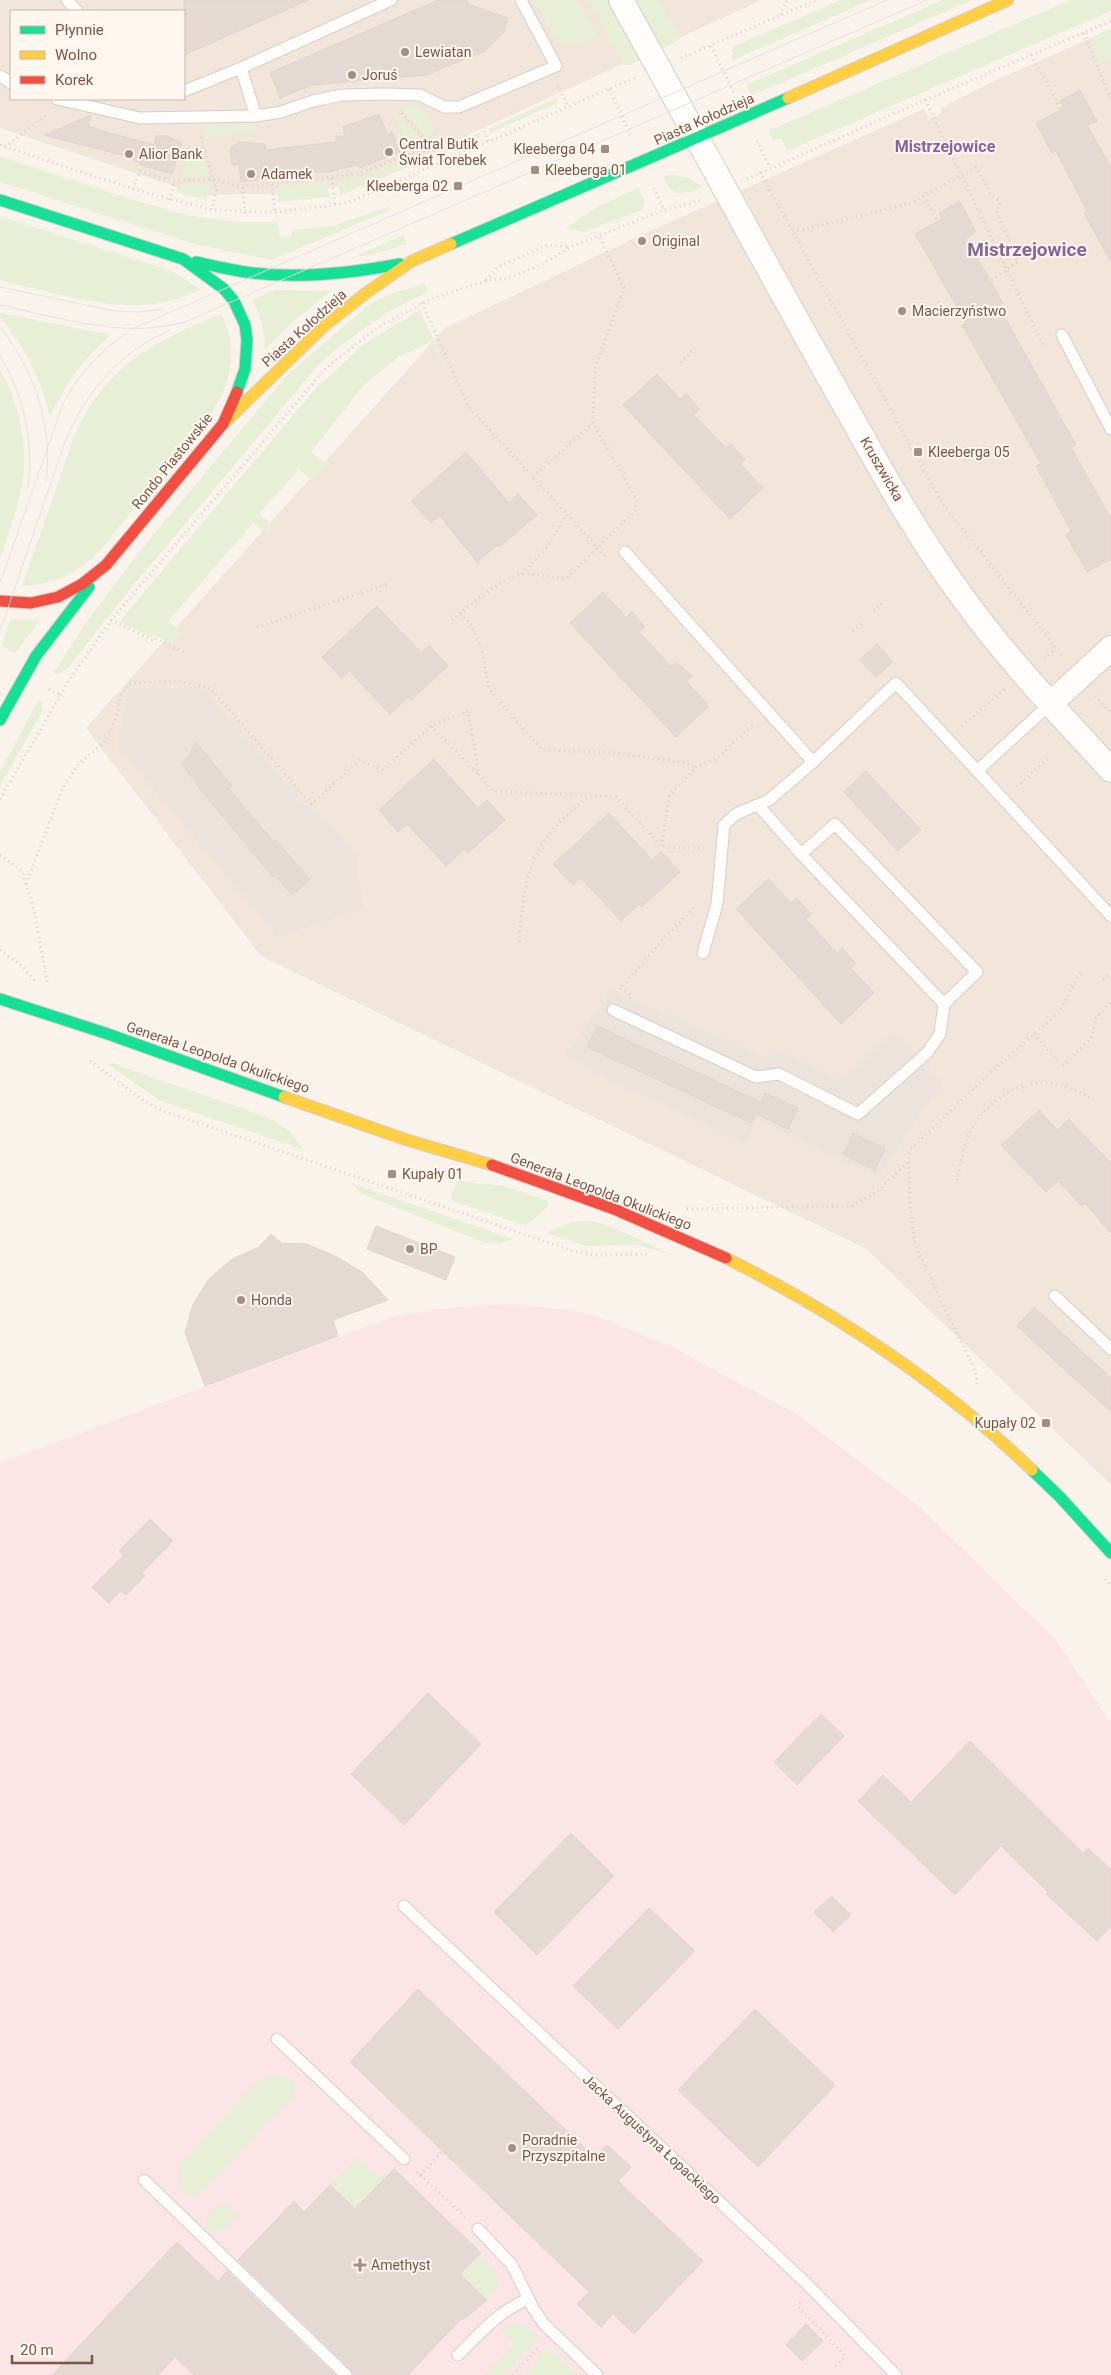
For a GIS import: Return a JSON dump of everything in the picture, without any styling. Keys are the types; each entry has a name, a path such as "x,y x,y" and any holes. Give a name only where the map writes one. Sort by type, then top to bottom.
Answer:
{"street":[{"name":"Kruszwicka","path":"621,0 696,139 854,421 923,538 991,635 1050,704 1111,770"},
{"name":"Piasta Kołodzieja","path":"223,424 323,327 366,292 412,262 696,139 1008,0"},
{"name":"Rondo Piastowskie","path":"0,200 183,259 224,289 234,301 244,324 247,340 245,369 237,394 223,424 106,566 86,583 68,594 53,600 28,604 0,601"},
{"name":"Piasta Kołodzieja","path":"183,259 257,274 291,276 366,270 412,262"},
{"path":"0,720 36,656 106,566"},
{"path":"1050,704 1111,648"},
{"name":"Generała Leopolda Okulickiego","path":"0,999 106,1034 408,1140 508,1170 603,1205 699,1246 792,1292 866,1335 981,1422 1049,1484 1111,1554"}],"lane":[{"path":"67,0 76,10"},
{"path":"185,90 241,68 391,0"},
{"path":"61,100 140,118 256,116 281,112 313,101 350,95 420,96 444,107 452,108 556,66 521,0"},
{"path":"241,68 256,116"},
{"path":"1062,335 1111,429"},
{"path":"625,552 813,762"},
{"path":"703,953 717,904 724,825 736,814 769,800 813,762 896,683 1111,916"},
{"path":"977,771 1050,704"},
{"path":"758,805 801,854 944,1004"},
{"path":"612,1010 756,1077 779,1074 858,1114 927,1052 940,1034 944,1004 977,972 834,824 801,854"},
{"path":"1055,1296 1111,1349"},
{"name":"Jacka Augustyna Łopackiego","path":"404,1906 807,2284 896,2375"},
{"path":"277,2039 404,2159"},
{"path":"144,2180 346,2375"},
{"path":"478,2229 512,2265 538,2316 596,2375"},
{"path":"458,2355 494,2319 512,2306 528,2299"}],"path":[{"path":"780,16 787,0"},
{"path":"678,59 816,0"},
{"path":"742,182 770,167 1111,21"},
{"path":"1084,33 1111,101"},
{"path":"710,46 733,91"},
{"path":"1031,55 1061,110"},
{"path":"0,145 169,200 212,210 275,212 335,205 352,201 646,73"},
{"path":"609,89 630,135"},
{"path":"4,147 61,100"},
{"path":"925,100 1045,348 1062,335"},
{"path":"399,110 444,162"},
{"path":"195,117 216,190 212,210"},
{"path":"484,131 488,142"},
{"path":"756,138 770,167"},
{"path":"140,171 175,181 213,180 243,188 358,174 418,151 435,151"},
{"path":"133,189 143,161"},
{"path":"792,232 911,204 976,167 990,195 1000,201 997,212 1018,262 990,281"},
{"path":"760,172 942,503 1079,676 1111,713"},
{"path":"332,178 335,205"},
{"path":"169,200 175,181"},
{"path":"651,181 664,210"},
{"path":"272,184 275,212"},
{"path":"243,188 245,212"},
{"path":"923,196 938,221"},
{"path":"0,799 70,678 112,620 326,368 377,328 422,304 485,281 508,278 543,264 570,247 678,205 692,205 705,200"},
{"path":"522,574 567,578 636,510 636,498 593,423 595,368 624,288 599,236"},
{"path":"485,281 498,267 548,246 570,247"},
{"path":"422,304 468,406 612,564 625,552"},
{"path":"681,363 694,348"},
{"path":"533,477 593,423"},
{"path":"452,620 493,588 522,574 546,548 567,514"},
{"path":"257,627 388,584"},
{"path":"874,611 884,602"},
{"path":"462,613 472,625 482,650 489,689 542,750 594,751 640,755 696,766"},
{"path":"112,620 152,640 154,638 186,653"},
{"path":"853,631 862,623"},
{"path":"26,884 62,790 78,765 106,740 116,718 121,695 130,683 178,682 204,685 210,688 311,804 360,760 383,770 432,726 468,711 479,775"},
{"path":"970,719 995,697"},
{"path":"662,847 669,796 696,766 716,759 768,712"},
{"path":"432,726 493,791 616,797 662,847 722,849"},
{"path":"1023,781 1049,757"},
{"path":"520,942 525,892 534,858 560,820 590,796"},
{"path":"0,856 22,871 48,987"},
{"path":"630,999 631,994 620,989 701,901"},
{"path":"0,950 22,966 42,988"},
{"path":"978,1389 976,1373 915,1245 910,1205 909,1151 991,1072 1058,1013 1081,971"},
{"path":"1103,979 1111,973"},
{"path":"1063,1066 1092,1037 1096,1018 1111,1002"},
{"path":"1034,1034 1059,1062"},
{"path":"90,1061 151,1106 174,1114 573,1251 595,1255 637,1253 654,1256"},
{"path":"957,1180 967,1139 976,1122 986,1111 1008,1094 1020,1087 1044,1083 1056,1084 1091,1098"},
{"path":"682,1209 852,1206 879,1190 909,1160"},
{"path":"1101,1574 1111,1586"},
{"path":"420,2175 443,2152"},
{"path":"404,2159 478,2229"},
{"path":"513,2375 553,2333"},
{"path":"830,2340 845,2356 835,2367"}],"shaded area":[{"path":"0,0 762,0 365,182 298,193 201,195 0,128"},
{"path":"1111,29 1111,1485 865,1248 261,956 86,728 445,328 650,231 924,109 929,119 942,113 940,109 988,84"},
{"path":"201,687 305,805 318,813 356,854 364,909 277,936 117,746 129,689"},
{"path":"610,990 766,1057 782,1051 842,1081 894,1031 942,1083 878,1176 757,1120 746,1144 604,1077 566,1055"},
{"path":"505,1304 570,1310 599,1317 674,1348 798,1415 920,1507 1054,1638 1111,1724 1111,2375 0,2375 0,1463 392,1317 439,1309"}],"green space":[{"path":"534,0 577,0 597,36 578,45 563,44 555,37"},
{"path":"588,0 607,0 640,60 630,65 624,65"},
{"path":"635,0 659,0 681,39 662,49"},
{"path":"841,0 871,0 733,60 731,55 734,53 731,51 736,45"},
{"path":"943,0 972,0 751,96 746,85"},
{"path":"1070,0 1111,0 1111,11 787,151 781,138 773,140 768,131"},
{"path":"1111,29 1111,58 1100,63 1091,38"},
{"path":"557,98 559,102 490,133 488,129"},
{"path":"415,105 425,111 435,131 428,139 398,106"},
{"path":"392,107 429,149 418,148 408,152"},
{"path":"256,124 256,131 205,137 203,127"},
{"path":"479,133 481,136 442,153 433,143 438,138 444,148"},
{"path":"191,145 201,148 209,176 181,177"},
{"path":"417,155 435,156 340,195 338,180 358,178"},
{"path":"0,156 127,198 187,215 237,222 278,222 280,237 292,236 291,230 333,226 388,207 392,209 272,260 198,245 0,182"},
{"path":"674,175 689,178 703,187 690,192 674,192 670,189 663,176"},
{"path":"327,181 329,197 278,202 277,187"},
{"path":"210,183 207,200 176,192 178,184"},
{"path":"639,188 645,202 642,210 584,232 566,228 600,205"},
{"path":"0,216 165,269 182,277 201,290 181,298 160,303 129,305 92,301 0,280"},
{"path":"403,235 407,244 349,259"},
{"path":"425,284 428,291 383,315 320,363 126,594 68,668 59,674 53,674 87,621 143,547 288,374 371,303 390,294"},
{"path":"275,290 332,291 297,318 265,350 262,324 252,300"},
{"path":"420,310 442,358 439,359 430,342 398,357 364,385 311,452 327,464 313,481 299,469 259,514 274,527 268,534 253,523 168,621 183,633 174,645 153,634 151,637 119,622 316,388 364,344"},
{"path":"0,313 111,335 92,353 76,373 50,417 42,390 31,364 18,341 0,318"},
{"path":"221,314 230,339 229,375 220,399 200,430 96,554 80,568 60,579 22,586 75,434 102,389 118,372 153,346"},
{"path":"0,370 17,408 23,437 24,465 19,499 0,560"},
{"path":"41,619 15,653 2,646 10,620"},
{"path":"38,700 41,702 43,710 0,786 0,772"},
{"path":"112,1063 267,1117 289,1130 304,1150 159,1100 109,1065"},
{"path":"457,1181 505,1186 547,1200 548,1206 526,1226 450,1200"},
{"path":"351,1183 513,1239 499,1244 485,1243 362,1194"},
{"path":"592,1221 608,1225 675,1256 638,1245 586,1246 546,1233 572,1222"},
{"path":"273,2074 292,2080 296,2089 292,2097 202,2192 194,2197 186,2195 177,2183 181,2162 257,2082"},
{"path":"358,2157 380,2178 391,2167 394,2169 355,2209 330,2185"},
{"path":"222,2201 237,2215 223,2230 212,2234 206,2228 205,2220"},
{"path":"479,2255 493,2268 499,2281 494,2293 487,2300 460,2274"},
{"path":"512,2323 525,2326 539,2338 505,2375 484,2375 514,2344 500,2329"},
{"path":"545,2349 551,2350 577,2375 527,2375 540,2352"}],"building":[{"path":"184,0 309,0 185,55"},
{"path":"438,0 467,0 468,4 508,18 504,32 485,51 426,75 312,85 280,98 270,73"},
{"path":"1080,90 1097,121 1087,125 1111,168 1111,262 1084,213 1087,211 1056,151 1052,153 1036,123 1064,108 1060,101"},
{"path":"379,114 387,134 392,132 400,152 359,168 357,165 328,172 314,172 241,182 239,165 232,165 230,148 240,142 265,144 266,150 336,142 336,136 345,136 343,127"},
{"path":"91,115 88,126 110,133 154,145 156,136 167,136 182,143 172,174 147,167 125,156 44,135"},
{"path":"960,201 976,232 966,238 1003,303 998,305 1076,445 1071,447 1111,519 1111,559 1087,572 1066,535 1071,531 1036,466 1041,464 962,325 966,323 915,234 942,219 939,213"},
{"path":"657,374 680,399 686,393 699,409 694,415 726,448 731,444 745,459 740,464 763,488 730,519 623,405"},
{"path":"466,452 509,503 518,494 537,515 499,547 497,545 477,562 440,516 431,523 411,501"},
{"path":"603,592 626,617 632,612 645,627 639,632 671,666 676,662 692,676 686,681 709,706 676,737 570,623"},
{"path":"377,606 421,653 429,645 448,666 411,700 408,697 390,714 349,671 341,678 322,657"},
{"path":"877,644 893,662 876,677 860,660"},
{"path":"196,742 232,786 229,789 274,842 276,840 310,880 292,895 275,875 273,877 195,783 181,763 188,758"},
{"path":"434,759 478,808 487,800 505,820 468,853 464,849 446,866 407,824 398,832 379,810"},
{"path":"866,771 921,830 898,851 844,792"},
{"path":"609,813 652,860 661,852 680,872 642,907 639,904 621,921 581,878 573,885 553,864"},
{"path":"768,879 791,903 797,898 811,914 806,919 837,953 842,948 856,963 851,968 874,993 841,1024 736,909"},
{"path":"597,1026 761,1102 765,1093 798,1108 788,1129 756,1114 751,1123 587,1047"},
{"path":"1039,1110 1057,1130 1069,1119 1111,1163 1111,1233 1085,1203 1082,1206 1058,1181 1046,1192 1001,1145"},
{"path":"853,1133 885,1148 875,1170 843,1154"},
{"path":"376,1226 455,1257 446,1280 367,1249"},
{"path":"271,1234 282,1243 306,1244 335,1256 362,1272 388,1300 333,1320 338,1336 205,1386 185,1333 193,1304 209,1279 232,1259 259,1247"},
{"path":"1034,1307 1111,1378 1111,1412 1017,1326"},
{"path":"150,1519 173,1541 142,1573 145,1576 126,1595 121,1591 109,1603 92,1587 124,1555 119,1551"},
{"path":"428,1693 481,1744 404,1825 351,1774"},
{"path":"821,1714 844,1736 797,1785 774,1762"},
{"path":"970,1741 1083,1853 1088,1848 1111,1870 1111,1926 1097,1941 1046,1894 1048,1892 1001,1846 955,1895 858,1801 883,1775 911,1802"},
{"path":"571,1833 614,1876 537,1955 494,1912"},
{"path":"832,1896 851,1915 833,1932 814,1912"},
{"path":"649,1908 695,1951 618,2029 573,1986"},
{"name":"Poradnie Przyszpitalne","path":"418,1989 595,2158 607,2145 631,2167 618,2181 703,2261 634,2334 613,2314 601,2327 577,2304 589,2292 350,2062"},
{"path":"755,2009 835,2085 758,2167 678,2090"},
{"name":"Amethyst","path":"394,2169 481,2253 460,2274 487,2300 463,2320 462,2318 408,2375 353,2375 351,2370 238,2260 294,2201 304,2212 330,2185 355,2209"},
{"path":"177,2242 218,2281 227,2271 335,2375 194,2375 175,2357 158,2375 52,2375"},
{"path":"806,2324 823,2341 802,2361 786,2345"}],"tram line":[{"path":"0,583 63,404 84,371 101,353 132,329 887,0"},
{"path":"0,305 69,321 115,328 162,327 185,322 927,0"},
{"path":"0,287 115,311 138,312 164,309"},
{"path":"0,327 23,362 39,400 47,440 46,482"},
{"path":"0,631 73,423 94,390 120,362 152,339 170,330"},
{"path":"0,356 15,387 25,420 30,454 28,488"}],"traffic: fast":[{"path":"451,244 788,98"},
{"path":"0,200 183,259 224,289 234,301 245,325 247,340 245,369 237,392"},
{"path":"196,262 271,275 345,272 400,264"},
{"path":"0,720 36,656 89,587"},
{"path":"0,999 108,1034 284,1097"},
{"path":"1032,1470 1060,1497 1111,1553"}],"traffic: slow":[{"path":"788,98 1008,0"},
{"path":"223,424 323,327 366,293 412,261 451,244"},
{"path":"284,1097 407,1140 492,1165"},
{"path":"726,1258 808,1303 887,1352 962,1408 1032,1470"}],"traffic: jam":[{"path":"0,601 31,603 58,597 82,584 106,565 223,424 237,392"},
{"path":"492,1165 614,1209 726,1258"}],"place":[{"name":"Lewiatan","path":"405,52"},
{"name":"Joruś","path":"352,75"},
{"name":"Kleeberga 04","path":"605,149"},
{"name":"Central Butik Świat Torebek","path":"389,152"},
{"name":"Alior Bank","path":"129,154"},
{"name":"Kleeberga 01","path":"535,170"},
{"name":"Adamek","path":"251,174"},
{"name":"Kleeberga 02","path":"458,186"},
{"name":"Original","path":"642,241"},
{"name":"Macierzyństwo","path":"902,311"},
{"name":"Kleeberga 05","path":"918,452"},
{"name":"Kupały 01","path":"392,1174"},
{"name":"BP","path":"410,1249"},
{"name":"Honda","path":"241,1300"},
{"name":"Kupały 02","path":"1046,1423"},
{"name":"Poradnie Przyszpitalne","path":"512,2148"},
{"name":"Amethyst","path":"360,2265"}],"district":[{"name":"Mistrzejowice","path":"945,146"},
{"name":"Mistrzejowice","path":"1027,249"}]}
